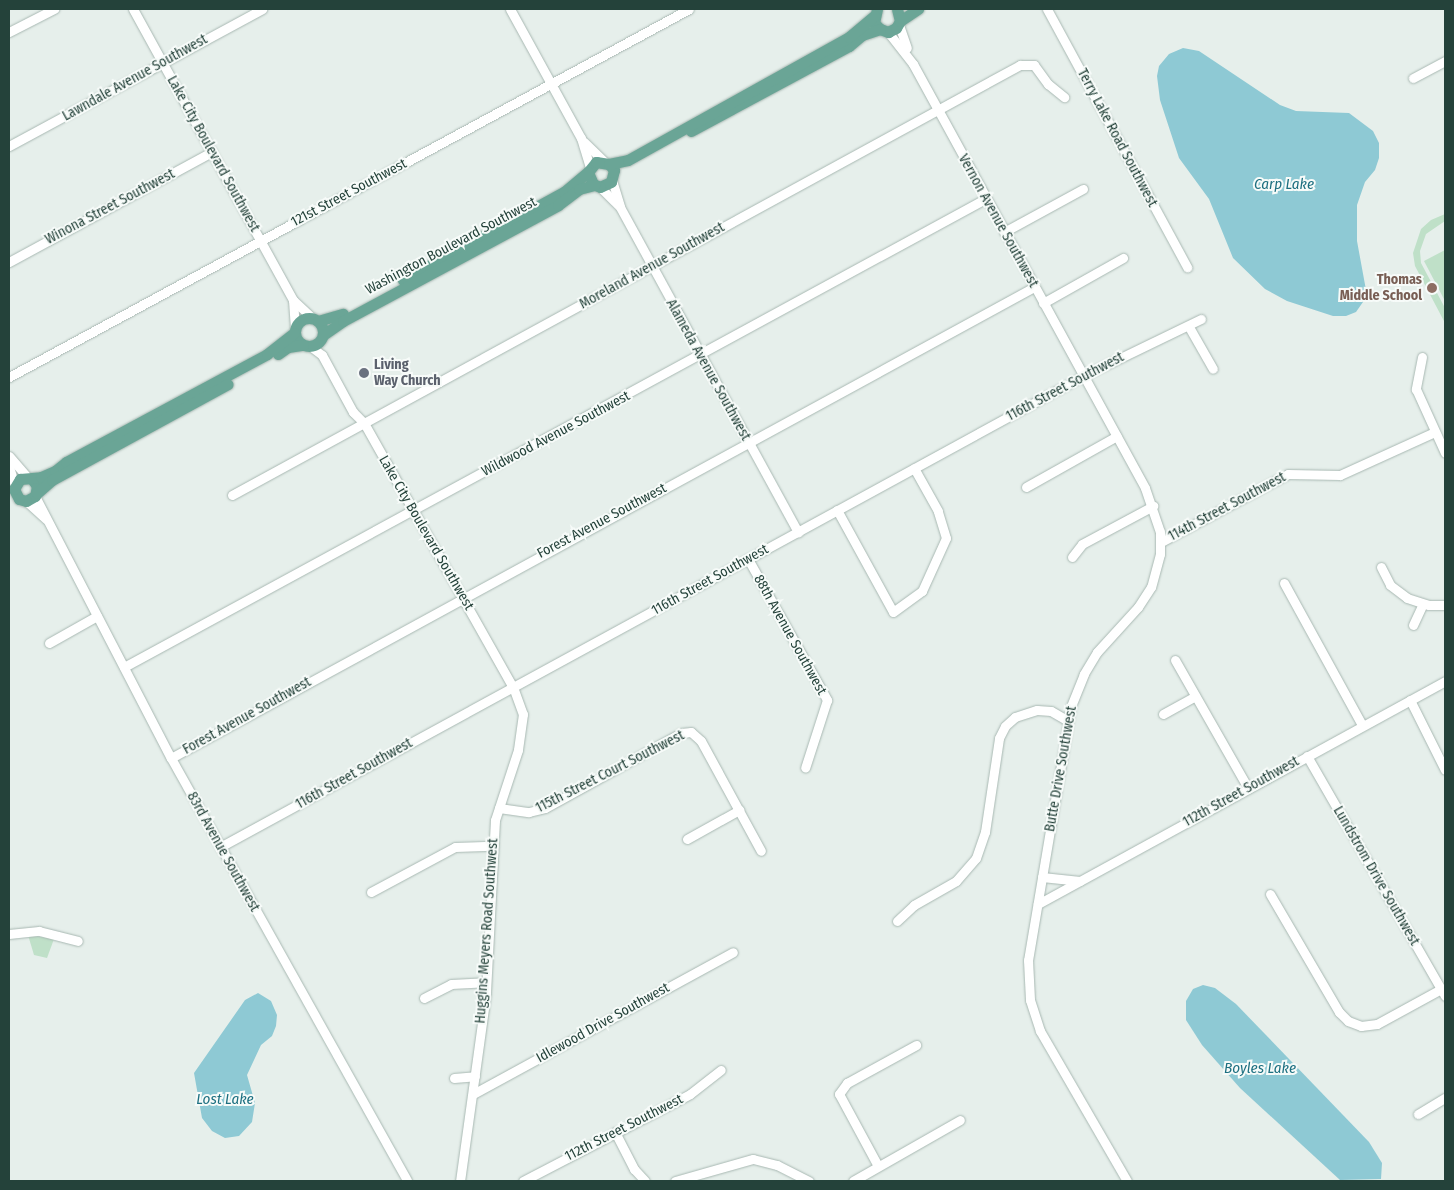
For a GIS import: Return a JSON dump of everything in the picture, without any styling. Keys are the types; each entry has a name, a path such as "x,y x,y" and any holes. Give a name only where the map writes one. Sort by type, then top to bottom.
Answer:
{"main road":[{"path":"897,9 899,23"},
{"path":"884,30 875,11 849,37 628,160 607,163 596,162 589,170 597,186 613,179 638,160 849,46 862,35 884,30 899,23 918,9"},
{"path":"607,163 614,170 613,179"},
{"name":"Washington Boulevard Southwest","path":"295,330 300,320 335,319 564,192 589,170"},
{"name":"Washington Boulevard Southwest","path":"307,346 343,321 558,205 579,189 597,186"},
{"path":"315,319 322,337"},
{"path":"30,497 13,489 20,479 30,479 50,474 66,462 267,354 295,330 307,346"},
{"path":"9,503 30,497 52,480 258,368 288,347 307,346"},
{"path":"30,479 30,497"}],"street":[{"path":"9,32 54,9"},
{"name":"Lake City Boulevard Southwest","path":"133,9 293,300 315,319"},
{"name":"Lawndale Avenue Southwest","path":"9,146 262,9"},
{"path":"510,9 581,138 589,170"},
{"name":"121st Street Southwest","path":"9,377 689,9"},
{"name":"Terry Lake Road Southwest","path":"1047,9 1186,267"},
{"name":"Vernon Avenue Southwest","path":"899,23 913,64 985,199 1084,376"},
{"name":"Vernon Avenue Southwest","path":"884,30 913,64"},
{"path":"1413,78 1445,61"},
{"name":"Moreland Avenue Southwest","path":"232,495 938,110 1028,63 1034,65 1048,84 1064,97"},
{"path":"581,138 607,163"},
{"name":"Winona Street Southwest","path":"9,262 212,152"},
{"name":"Alameda Avenue Southwest","path":"613,179 620,207 798,532"},
{"name":"Alameda Avenue Southwest","path":"597,186 620,207"},
{"path":"1004,232 1083,189"},
{"name":"Wildwood Avenue Southwest","path":"124,667 701,356 985,199"},
{"path":"1043,303 1123,258"},
{"name":"Forest Avenue Southwest","path":"171,758 462,596 1034,287"},
{"name":"Lake City Boulevard Southwest","path":"293,300 295,330"},
{"name":"116th Street Southwest","path":"220,847 1084,376 1162,336 1189,327 1201,319"},
{"path":"1189,327 1212,368"},
{"name":"Lake City Boulevard Southwest","path":"322,337 322,355 353,412 364,423 513,687 523,714"},
{"name":"Lake City Boulevard Southwest","path":"307,346 322,355"},
{"path":"1422,357 1416,389 1445,453"},
{"name":"Butte Drive Southwest","path":"1084,376 1153,506 1161,542 1151,587 1138,607 1106,641 1090,664 1068,721 1028,960 1029,991 1035,1019 1128,1181"},
{"name":"114th Street Southwest","path":"1161,542 1288,474 1340,475 1435,432"},
{"path":"1026,487 1117,436"},
{"path":"9,456 30,479"},
{"path":"9,467 13,489"},
{"path":"838,510 893,612 922,591 946,538 938,510 914,468"},
{"name":"83rd Avenue Southwest","path":"30,497 46,520 171,758 406,1181"},
{"path":"1072,557 1082,544 1153,506"},
{"name":"88th Avenue Southwest","path":"748,559 827,700 805,768"},
{"path":"1381,567 1390,585 1398,592 1422,604 1445,605"},
{"path":"1284,583 1362,726"},
{"path":"1413,625 1422,604"},
{"path":"49,643 97,616"},
{"path":"1176,660 1248,788"},
{"name":"112th Street Southwest","path":"1038,904 1445,681"},
{"path":"1162,714 1196,696"},
{"path":"1410,700 1445,770"},
{"path":"897,922 914,905 956,881 976,858 985,832 999,738 1005,726 1015,717 1037,710 1051,712 1068,721"},
{"name":"Huggins Meyers Road Southwest","path":"460,1181 473,1094 485,982 492,846 499,808 520,742 523,714"},
{"name":"115th Street Court Southwest","path":"499,808 529,812 545,808 681,733 691,732 700,741 738,810"},
{"name":"Lundstrom Drive Southwest","path":"1307,756 1443,992"},
{"path":"686,839 738,810 761,852"},
{"path":"371,892 455,847 492,846"},
{"path":"1042,877 1080,881"},
{"path":"1270,894 1338,1012 1348,1022 1361,1026 1377,1024 1443,992"},
{"path":"9,934 39,931 78,941"},
{"name":"Idlewood Drive Southwest","path":"473,1094 733,952"},
{"path":"424,998 451,984 485,982"},
{"path":"878,1166 841,1102 840,1091 847,1083 916,1045"},
{"name":"112th Street Southwest","path":"523,1181 690,1094 721,1070"},
{"path":"454,1078 474,1077"},
{"path":"1418,1114 1445,1098"},
{"path":"853,1181 960,1120"},
{"path":"615,1132 634,1168 645,1181"},
{"path":"676,1181 755,1159 777,1165 808,1181"}],"green space":[{"path":"1445,214 1445,221 1426,234 1420,251 1421,263 1445,308 1445,323 1415,266 1413,253 1421,229 1431,220"},
{"path":"1445,250 1445,301 1424,261"},
{"path":"28,935 54,939 47,958 34,955"}],"water":[{"name":"Carp Lake","path":"1183,48 1199,51 1280,105 1296,111 1349,113 1373,131 1379,143 1379,158 1375,170 1365,182 1357,205 1357,241 1366,290 1363,302 1356,312 1346,316 1333,316 1287,301 1265,289 1233,258 1209,199 1179,158 1160,100 1157,76 1159,66 1169,54"},
{"name":"Boyles Lake","path":"1203,985 1215,988 1236,1004 1369,1142 1382,1163 1381,1179 1340,1180 1240,1088 1202,1045 1186,1020 1186,1001 1193,989"},
{"name":"Lost Lake","path":"258,993 271,1001 277,1015 276,1026 272,1036 261,1045 247,1075 255,1103 252,1122 239,1136 225,1138 212,1131 202,1118 194,1073 245,1000"}],"place":[{"name":"Thomas Middle School","path":"1432,288"},
{"name":"Living Way Church","path":"364,373"}]}
